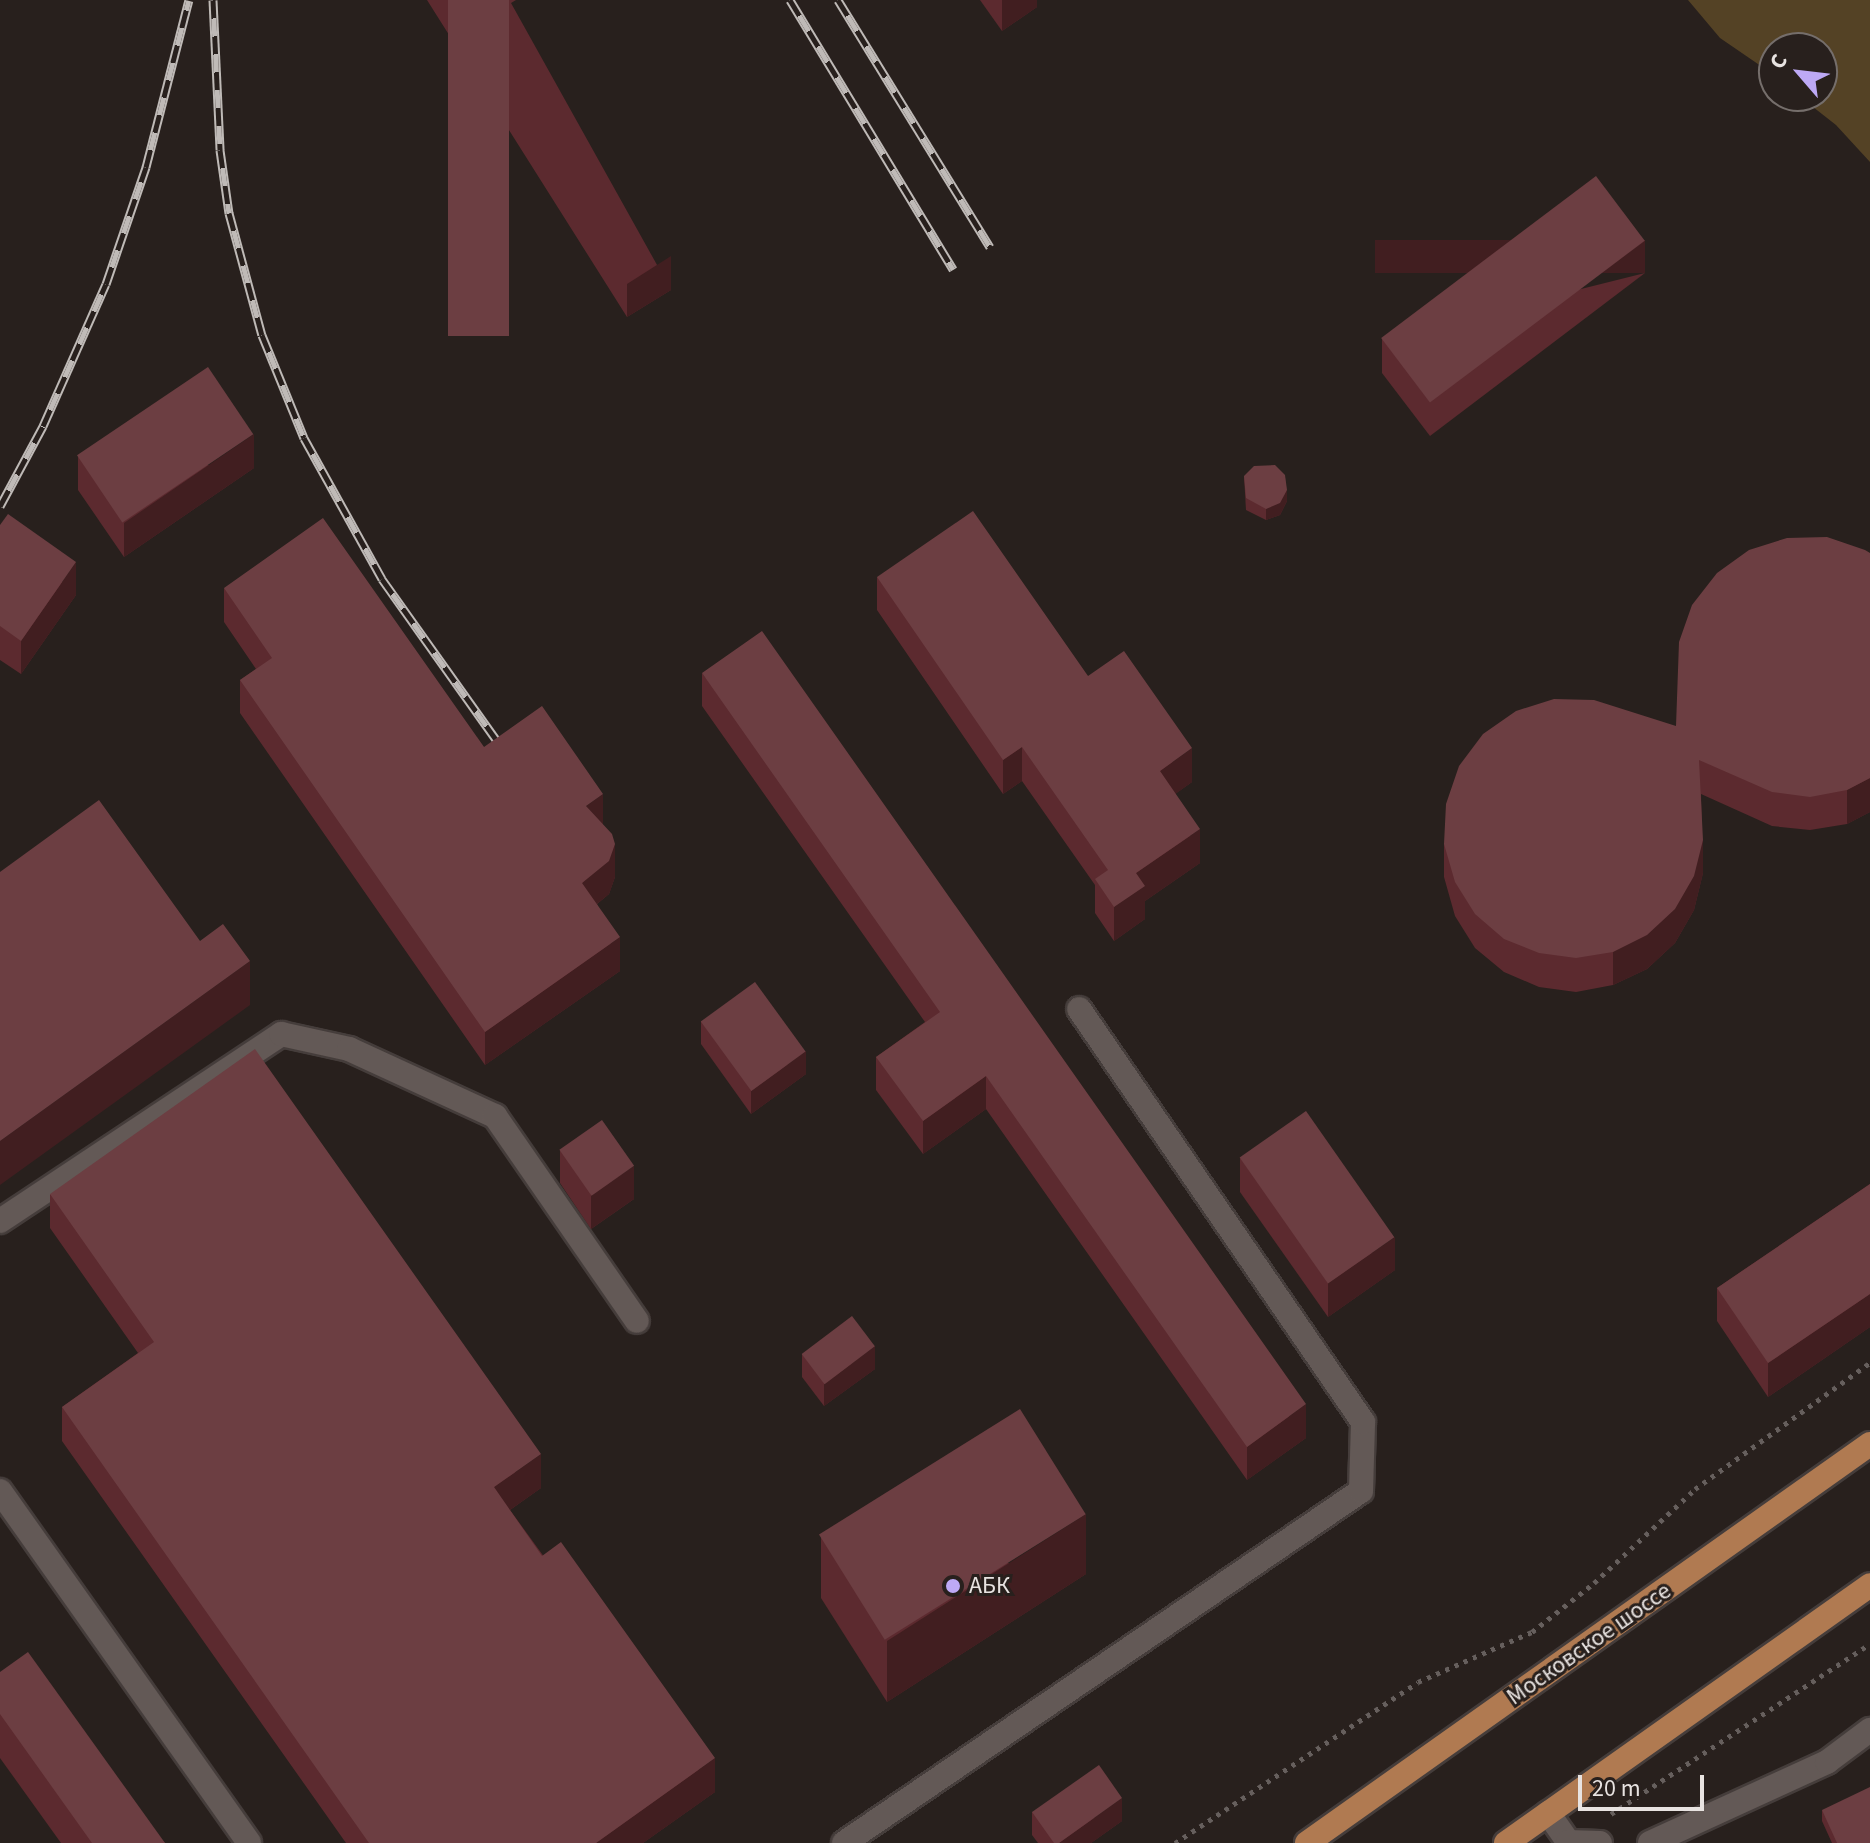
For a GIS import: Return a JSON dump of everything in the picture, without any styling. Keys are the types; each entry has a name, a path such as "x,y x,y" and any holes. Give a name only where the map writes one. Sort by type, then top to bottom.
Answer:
{"main road":[{"name":"Московское шоссе","path":"1307,1843 1870,1444"},
{"path":"1506,1843 1870,1585"}],"lane":[{"path":"861,1838 1361,1491 1363,1422 1079,1009"},
{"path":"0,1221 281,1034 349,1049 495,1116 637,1321"},
{"path":"0,1491 249,1843"},
{"path":"1650,1843 1827,1762 1870,1730"},
{"path":"1548,1813 1569,1843 1600,1843"}],"path":[{"path":"1175,1843 1418,1682 1532,1632 1594,1583 1695,1489 1870,1363"},
{"path":"1569,1843 1870,1644"}],"shaded area":[{"path":"1688,0 1870,0 1870,162 1836,125 1819,112 1838,112 1838,32 1758,32 1758,64 1720,38"}],"building":[{"path":"448,0 509,0 509,336 448,336"},
{"path":"1596,176 1645,241 1430,403 1381,338"},
{"path":"208,367 253,434 122,523 77,455"},
{"path":"1275,465 1285,475 1287,490 1280,503 1266,509 1246,498 1244,476 1254,466"},
{"path":"973,511 1088,676 1124,651 1192,748 1160,771 1200,829 1136,873 1145,886 1114,907 1095,879 1108,870 1022,747 1003,760 877,577"},
{"path":"8,514 76,562 21,641 0,626 0,525"},
{"path":"323,518 484,747 542,706 603,794 586,806 612,834 615,844 609,861 582,883 620,937 485,1032 240,680 272,658 224,588"},
{"path":"1827,537 1870,553 1870,778 1847,790 1810,797 1772,792 1699,760 1703,840 1694,876 1675,909 1647,935 1613,952 1576,958 1539,953 1504,939 1475,914 1455,882 1444,844 1446,804 1459,766 1483,734 1516,711 1554,699 1594,700 1676,726 1679,642 1692,605 1717,573 1749,550 1787,538"},
{"path":"762,631 1306,1404 1247,1447 986,1076 923,1121 876,1057 940,1012 702,673"},
{"path":"99,800 200,941 223,924 250,961 0,1141 0,872"},
{"path":"755,982 806,1052 751,1091 701,1021"},
{"path":"255,1049 541,1454 494,1487 542,1556 561,1542 715,1758 596,1843 369,1843 62,1407 154,1342 50,1194"},
{"path":"1306,1111 1394,1237 1328,1284 1240,1157"},
{"path":"602,1120 634,1166 592,1196 559,1150"},
{"path":"1870,1184 1870,1294 1768,1363 1717,1288"},
{"path":"852,1316 875,1346 825,1384 802,1354"},
{"path":"1020,1409 1086,1514 885,1640 819,1535"},
{"path":"28,1652 165,1843 92,1843 0,1714 0,1672"},
{"path":"1099,1765 1122,1798 1059,1843 1054,1843 1032,1812"},
{"path":"1870,1787 1870,1843 1837,1843 1822,1810"}],"railway":[{"path":"0,506 43,426 106,284 146,167 189,0"},
{"path":"213,0 220,150 229,213 262,335 304,438 382,579 508,756"},
{"path":"790,0 953,269"},
{"path":"838,0 990,247"}],"place":[{"name":"АБК","path":"953,1586"}]}
